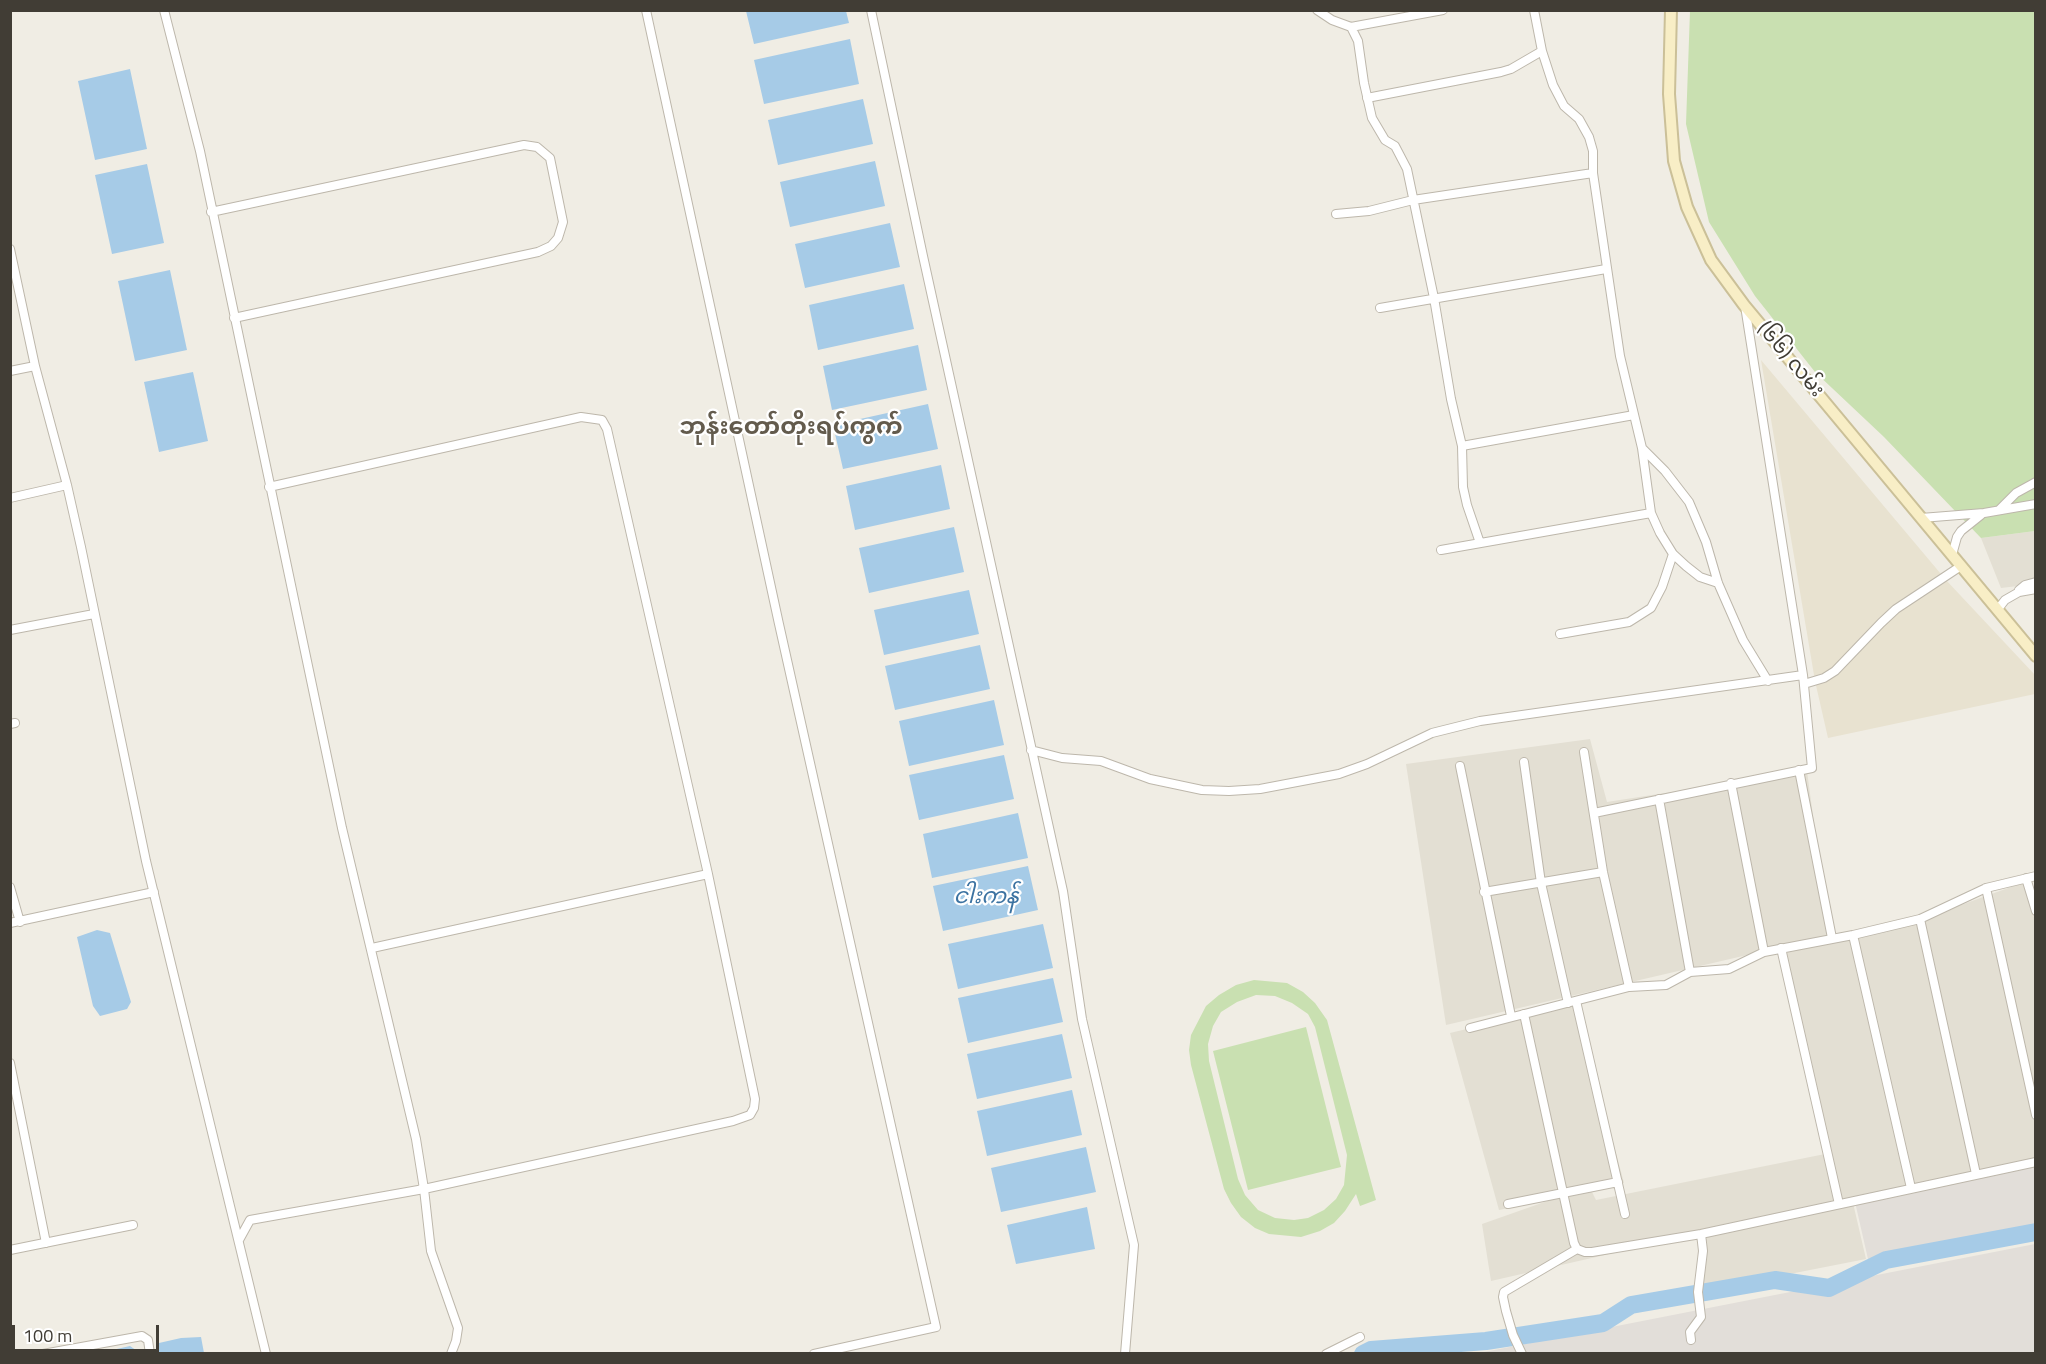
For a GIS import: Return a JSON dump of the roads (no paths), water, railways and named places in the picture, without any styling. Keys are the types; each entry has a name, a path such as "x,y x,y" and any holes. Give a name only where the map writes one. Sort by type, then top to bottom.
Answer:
{"street":[{"path":"164,10 200,151 342,828 416,1139 431,1251 458,1328 451,1353"},
{"path":"646,10 776,612 936,1328 814,1353"},
{"path":"871,10 1063,891 1082,1019 1134,1245 1125,1353"},
{"path":"1317,10 1332,21 1351,27 1443,10"},
{"path":"1534,10 1542,51 1553,86 1564,106 1579,119 1589,137 1593,151 1593,173 1606,269 1620,356 1642,448 1651,513 1673,554 1700,577 1718,583"},
{"name":"(၆၆) လမ်း","path":"1671,10 1669,94 1674,161 1679,186 1704,247 1744,305 2036,656"},
{"path":"1351,27 1358,41 1372,118 1385,140 1395,146 1407,169 1462,446 1463,487 1480,543"},
{"path":"1367,98 1501,72 1511,69 1542,51"},
{"path":"211,212 525,145 537,147 550,158 563,222 558,238 551,246 538,252 234,318"},
{"path":"1335,214 1369,211 1413,200 1593,173"},
{"path":"10,249 35,366 67,485 154,892 266,1353"},
{"path":"1380,308 1606,269"},
{"path":"1594,813 1812,768 1804,680 1744,305"},
{"path":"10,371 35,366"},
{"path":"1462,446 1634,415"},
{"path":"239,1240 250,1220 424,1189 733,1121 750,1115 755,1099 708,874 608,429 602,420 581,417 269,487"},
{"path":"1642,448 1672,479 1689,502 1706,542 1718,583 1743,640 1768,681"},
{"path":"1999,510 2016,493 2036,482"},
{"path":"10,498 67,485"},
{"path":"1921,518 1984,513 2036,504"},
{"path":"1441,550 1651,513"},
{"path":"1952,555 1961,531 1984,513"},
{"path":"1560,634 1629,622 1651,608 1662,587 1673,554"},
{"path":"1031,750 1062,758 1101,761 1150,779 1202,790 1260,789 1340,774 1367,764 1432,733 1454,727 1546,711 1768,681 1824,678 1835,671 1896,609 1961,566"},
{"path":"2019,592 2019,589 2025,585 2036,582"},
{"path":"1998,609 2005,600 2019,592 2036,589"},
{"path":"10,630 94,614"},
{"path":"1584,752 1603,872 1629,987"},
{"path":"1524,762 1541,883 1625,1214"},
{"path":"1460,766 1510,1017"},
{"path":"1799,770 1832,938"},
{"path":"1731,783 1764,952"},
{"path":"1659,799 1690,972"},
{"path":"1484,892 1603,872"},
{"path":"372,948 708,874"},
{"path":"1470,1028 1629,987 1666,985 1690,972 1729,969 1764,952 1920,919 1986,888 2036,876"},
{"path":"2026,878 2036,911"},
{"path":"10,887 20,922"},
{"path":"1986,888 2036,1115"},
{"path":"10,924 154,892"},
{"path":"1920,919 1976,1174"},
{"path":"1853,935 1911,1188"},
{"path":"1781,948 1839,1204"},
{"path":"1524,1014 1577,1249"},
{"path":"10,1063 46,1243"},
{"path":"1522,1353 1503,1297 1509,1289 1577,1249 1592,1252 1701,1234 2036,1162"},
{"path":"1508,1204 1618,1182"},
{"path":"10,1250 133,1225"},
{"path":"1691,1340 1690,1332 1700,1320 1698,1292 1703,1251 1701,1234"},
{"path":"43,1353 142,1336 148,1340 150,1353"},
{"path":"1326,1353 1360,1337"}],"water":[{"path":"746,11 846,11 849,23 754,44"},
{"path":"850,39 859,84 764,104 754,60"},
{"path":"130,69 147,149 95,160 78,81"},
{"path":"863,99 873,144 778,165 768,120"},
{"path":"875,161 885,206 790,227 780,182"},
{"path":"147,164 164,243 112,254 95,175"},
{"path":"890,223 900,267 805,288 795,244"},
{"path":"170,270 187,350 135,361 118,281"},
{"path":"904,284 914,329 818,350 809,305"},
{"path":"918,345 927,390 832,410 823,366"},
{"path":"193,372 208,441 159,452 144,382"},
{"path":"928,404 938,449 843,469 833,425"},
{"path":"941,465 950,509 855,530 846,486"},
{"path":"954,527 964,572 869,593 859,548"},
{"path":"969,590 979,634 884,655 874,610"},
{"path":"980,645 990,689 895,710 885,666"},
{"path":"994,700 1004,745 909,766 899,721"},
{"path":"1004,755 1014,799 919,820 909,775"},
{"name":"ငါးကန်","path":"1018,813 1028,858 932,878 923,834"},
{"name":"ငါးကန်","path":"1028,866 1038,910 943,931 933,886"},
{"name":"ငါးကန်","path":"1043,924 1053,968 958,989 948,944"},
{"path":"97,930 110,933 131,1002 127,1009 100,1016 93,1006 77,937"},
{"path":"1053,978 1063,1022 968,1043 958,998"},
{"path":"1062,1034 1072,1078 977,1099 967,1054"},
{"path":"1072,1090 1082,1135 987,1156 977,1111"},
{"path":"1086,1147 1096,1192 1001,1212 991,1168"},
{"path":"1087,1207 1095,1249 1016,1264 1007,1225"},
{"path":"201,1337 204,1353 155,1353 159,1343 181,1338"},
{"path":"130,1346 140,1353 99,1353"}],"waterway":[{"path":"1363,1354 1371,1350 1486,1341 1603,1323 1631,1305 1775,1280 1829,1288 1886,1260 2036,1232"}],"district":[{"name":"ဘုန်းတော်တိုးရပ်ကွက်","path":"791,428"}]}
